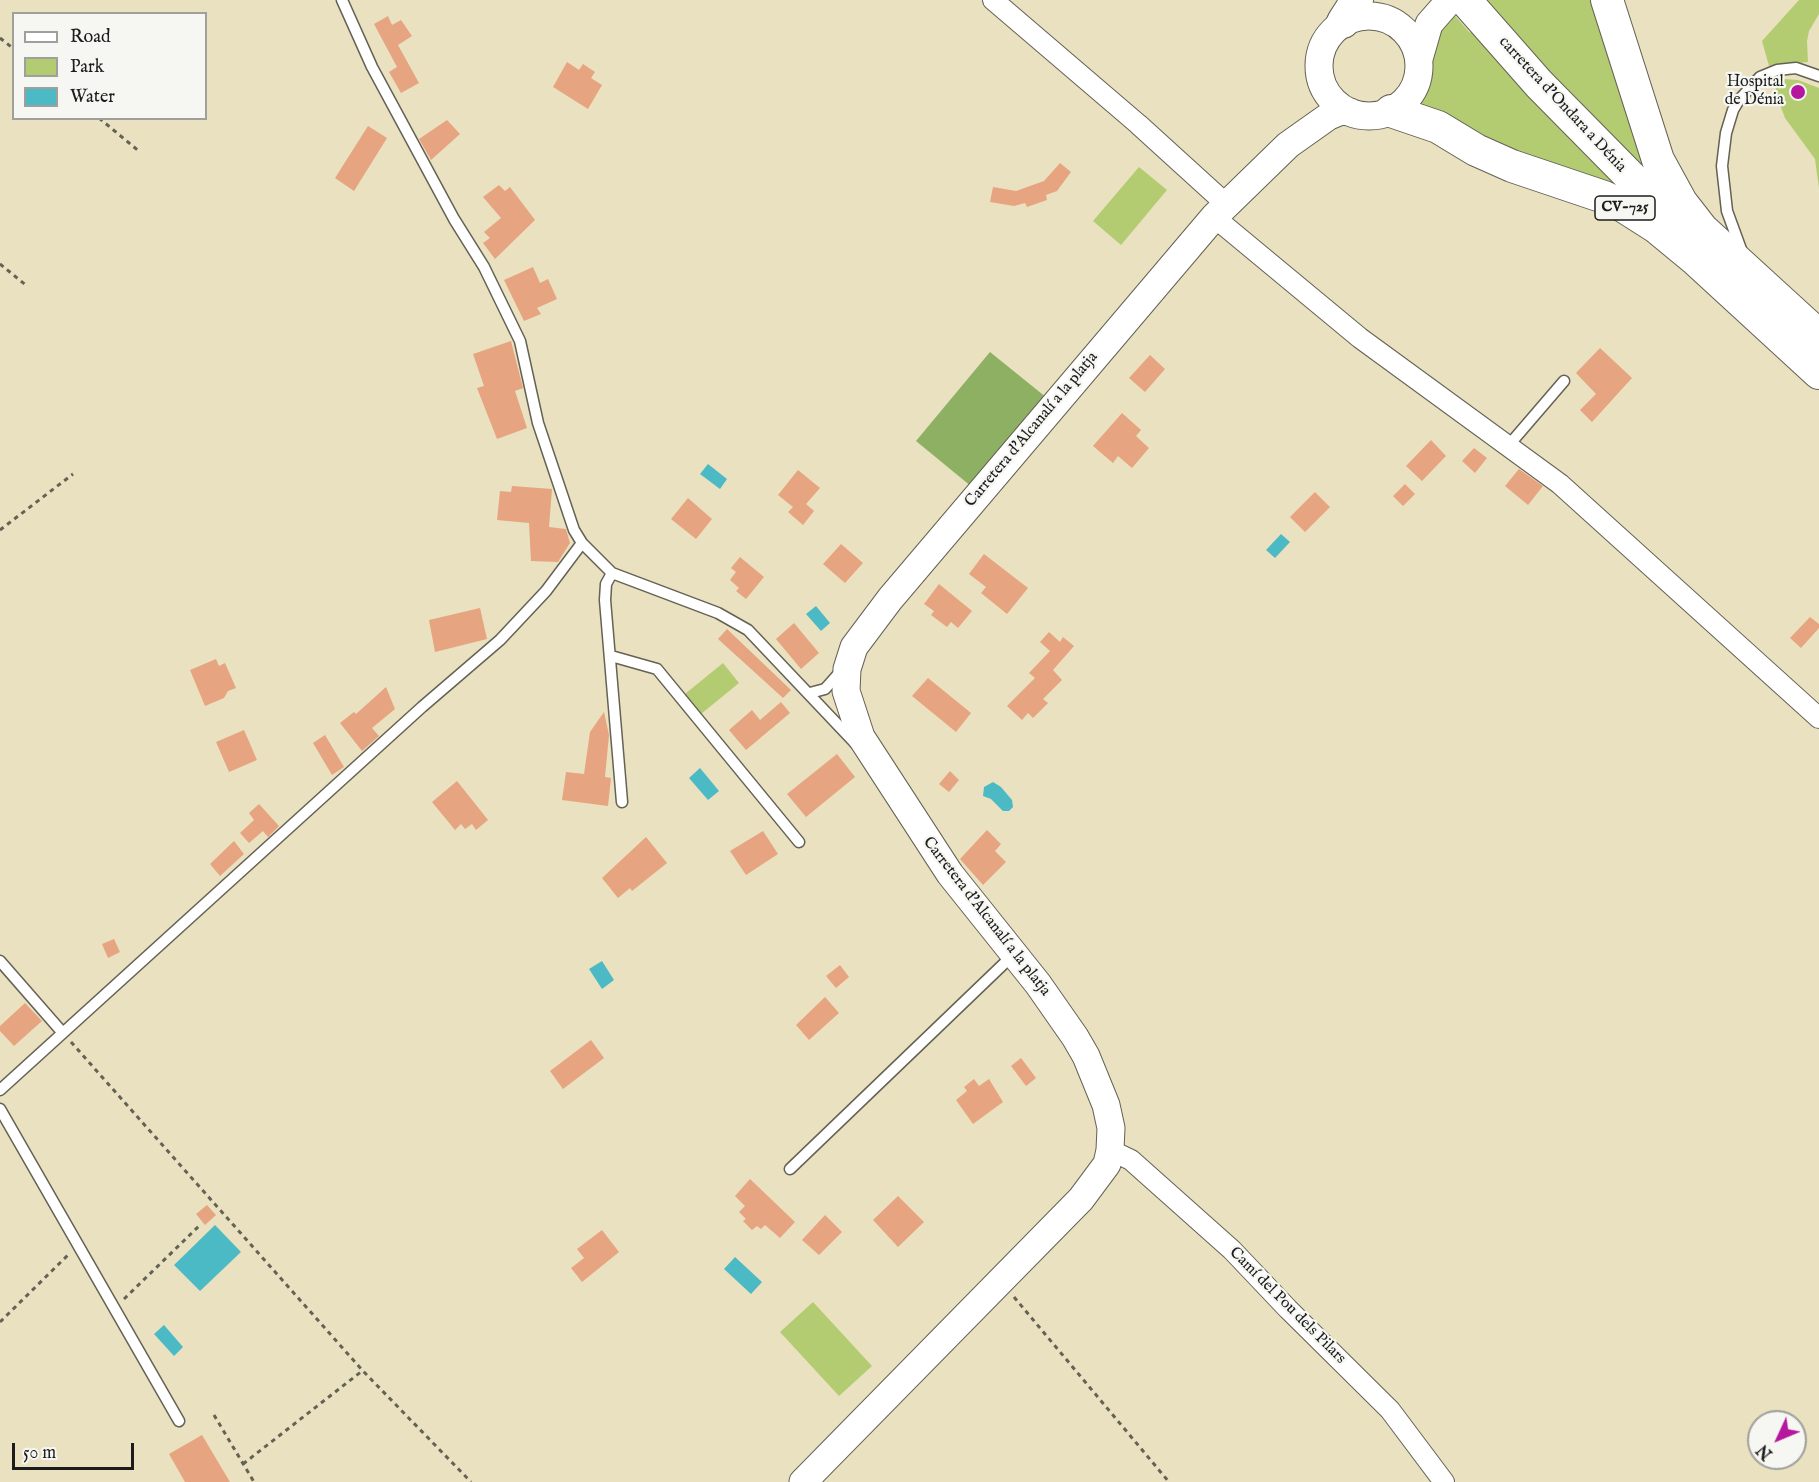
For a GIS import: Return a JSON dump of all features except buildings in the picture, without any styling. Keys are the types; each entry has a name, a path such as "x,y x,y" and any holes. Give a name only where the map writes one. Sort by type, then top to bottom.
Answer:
{"main road":[{"path":"1387,18 1415,12 1439,0"},
{"path":"1419,59 1413,42 1402,28 1387,18 1372,15 1357,17 1350,11 1322,47 1319,63 1321,80 1327,93 1337,104 1350,112 1377,115 1391,111 1404,102 1413,90 1429,24 1450,0"},
{"name":"CV-725","path":"1607,0 1658,160 1681,202 1702,229 1819,336"},
{"name":"carretera d'Ondara a Dénia","path":"1474,11 1539,84 1650,197 1819,355"},
{"name":"Carretera d'Alcanalí a la platja","path":"803,1482 1095,1183 1107,1164 1110,1150 1111,1128 1106,1105 1086,1056 1061,1016 950,874 861,736 850,711 846,691 847,669 854,647 890,599 1220,210 1288,145 1316,110 1321,80"},
{"name":"Carretera d'Alcanalí a la platja","path":"1288,145 1329,116 1341,111 1350,112"},
{"name":"CV-725","path":"1391,111 1438,127 1476,150 1512,166 1605,197 1623,206 1656,227 1696,260 1819,373"}],"street":[{"path":"993,0 1138,124 1220,210 1360,338 1560,484 1819,718"},
{"name":"Camí del Pou dels Pilars","path":"1110,1150 1131,1160 1232,1250 1390,1410 1444,1482"}],"lane":[{"path":"342,0 372,67 454,219 484,267 520,341 538,423 574,530 582,543 612,573 736,622 758,638 889,782"},
{"path":"1819,76 1796,68 1777,70 1760,77 1738,100 1733,110 1726,134 1722,166 1727,211 1740,250 1819,327"},
{"path":"1509,445 1564,381"},
{"path":"0,1090 500,639 546,591 582,543"},
{"path":"612,573 606,584 605,600 622,802"},
{"path":"810,693 825,689 845,665 854,647"},
{"path":"611,656 657,669 799,842"},
{"path":"790,1169 1014,954"},
{"path":"0,961 62,1032"},
{"path":"0,1109 179,1421"}],"path":[{"path":"0,38 12,47"},
{"path":"101,120 140,152"},
{"path":"0,264 27,286"},
{"path":"0,530 73,474"},
{"path":"62,1032 363,1371 471,1482"},
{"path":"114,1308 199,1226"},
{"path":"0,1322 78,1246"},
{"path":"1000,1280 1169,1482"},
{"path":"243,1464 363,1371"},
{"path":"214,1415 254,1482"}],"green space":[{"path":"1479,0 1596,0 1661,189"},
{"path":"1799,0 1819,0 1819,14 1809,31 1807,41 1808,62 1769,66 1762,41"},
{"path":"1449,9 1634,202 1416,108 1429,77 1430,48"},
{"path":"1784,79 1798,80 1819,88 1819,188 1815,159 1785,118 1779,102 1774,82"},
{"path":"1139,167 1167,190 1121,245 1093,221"},
{"path":"990,352 1047,398 972,487 916,441"},
{"path":"723,663 739,683 701,714 685,694"},
{"path":"813,1302 872,1366 839,1396 780,1332"}],"water":[{"path":"708,464 727,479 720,489 700,474"},
{"path":"1281,534 1290,542 1275,558 1266,550"},
{"path":"816,606 830,623 821,631 806,614"},
{"path":"700,768 719,791 708,800 689,778"},
{"path":"993,782 1001,787 1012,800 1013,807 1009,811 1003,811 991,799 983,796 984,787"},
{"path":"602,961 614,980 602,989 589,969"},
{"path":"215,1225 241,1252 200,1291 174,1265"},
{"path":"735,1257 762,1282 751,1294 724,1269"},
{"path":"164,1325 183,1347 174,1356 154,1334"}],"place":[{"name":"Hospital de Dénia","path":"1798,92"}]}
